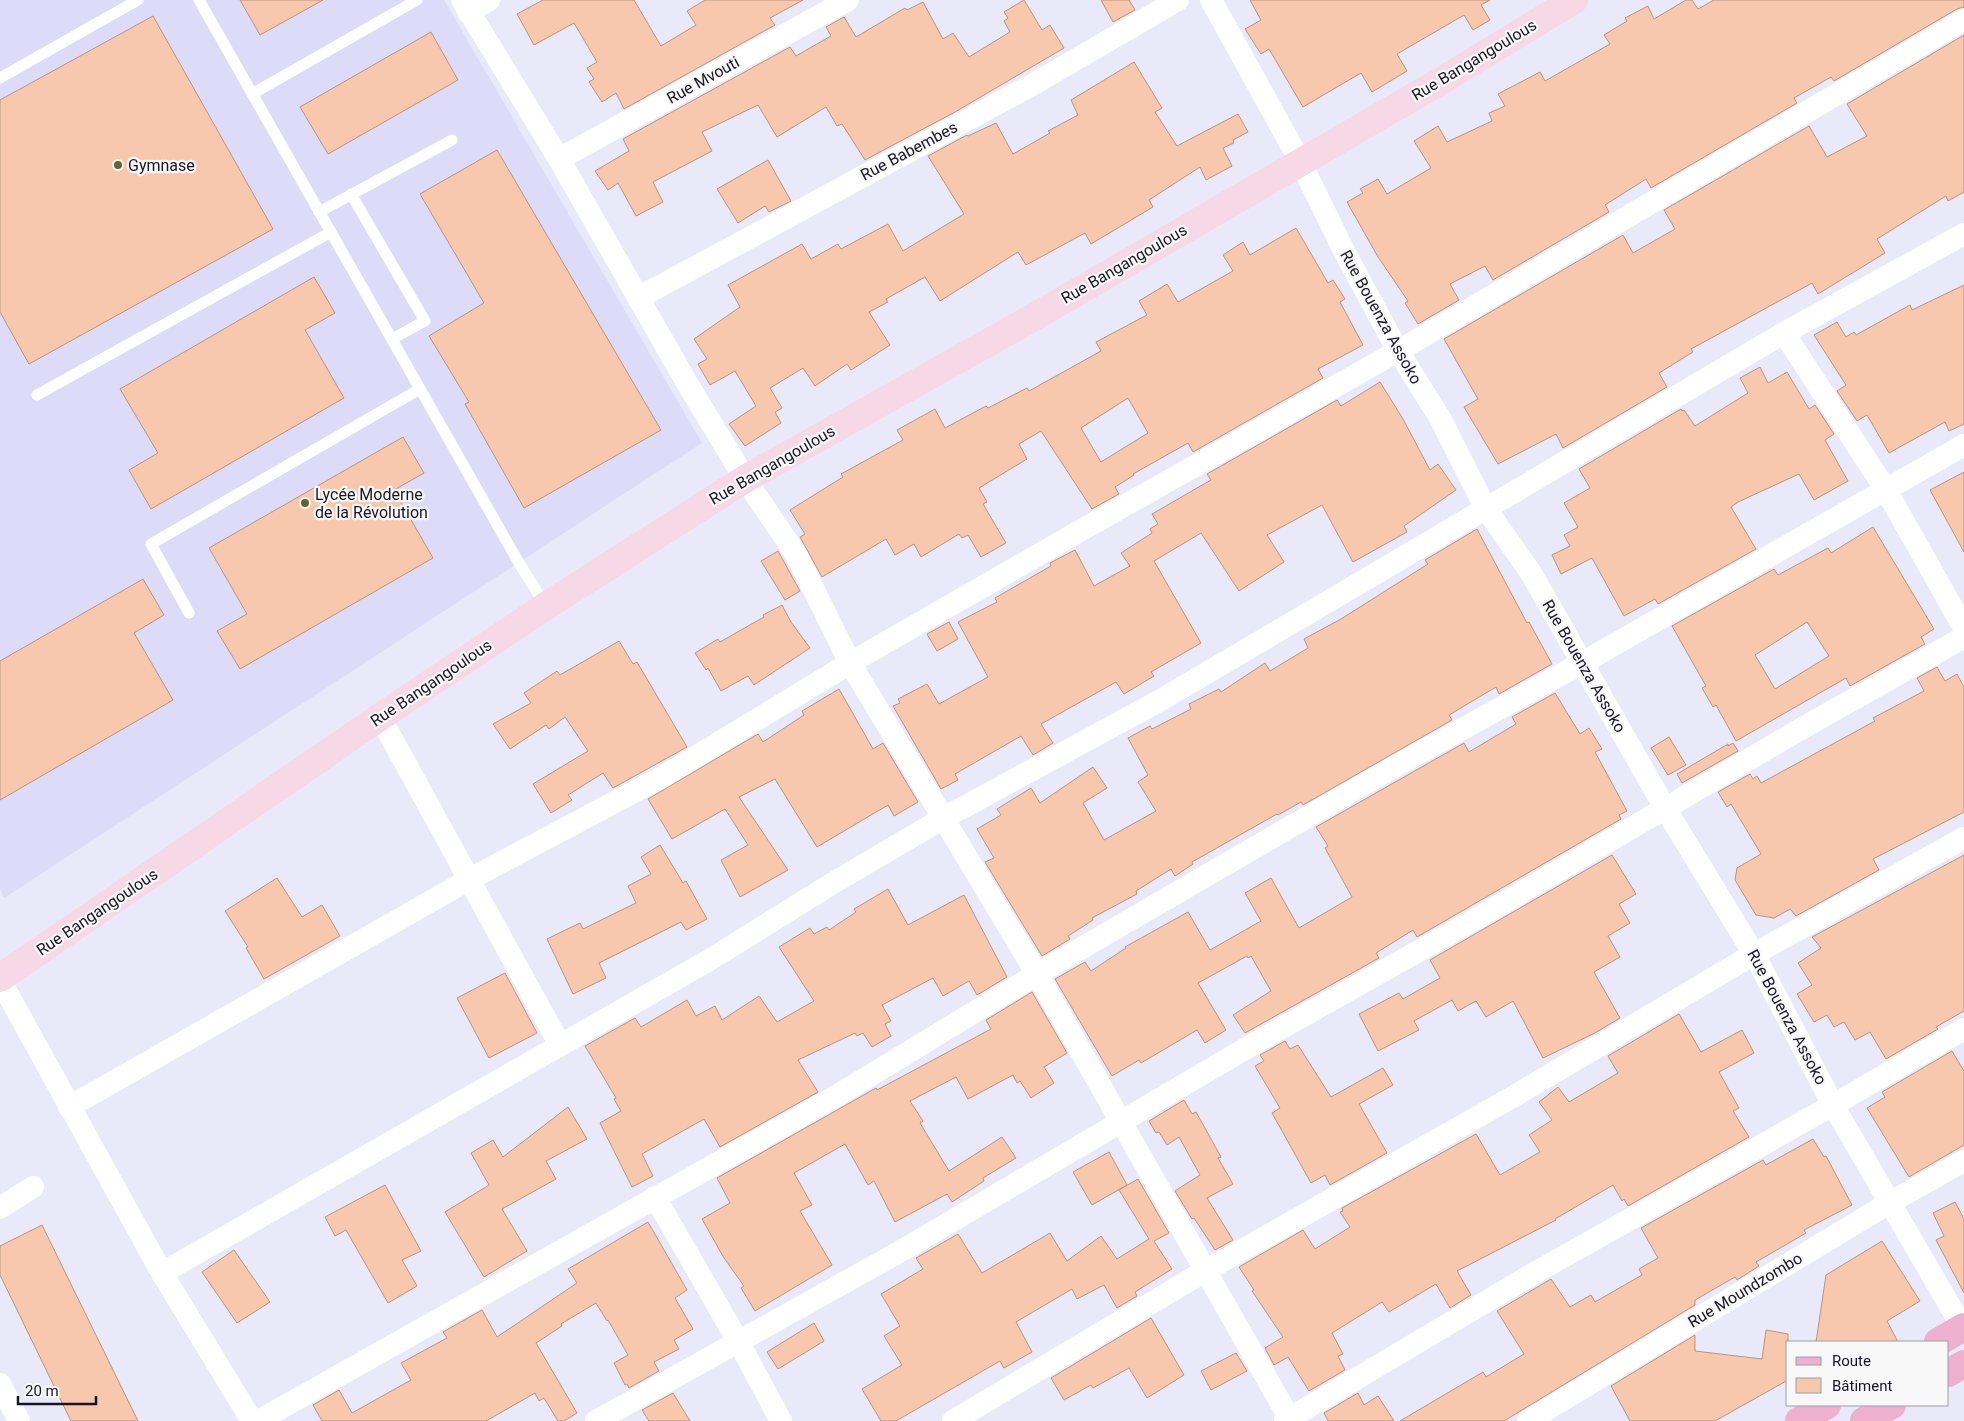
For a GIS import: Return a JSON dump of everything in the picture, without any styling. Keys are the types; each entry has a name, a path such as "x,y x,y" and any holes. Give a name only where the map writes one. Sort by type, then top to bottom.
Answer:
{"main road":[{"path":"1940,1341 1964,1328"},
{"path":"1949,1372 1964,1364"},
{"path":"1798,1421 1825,1406"},
{"path":"1864,1421 1890,1406"}],"street":[{"path":"489,0 465,6 559,159 638,298 745,479 796,554 850,664 1037,974 1289,1420 1531,1275 1964,1029"},
{"name":"Rue Mvouti","path":"559,159 848,0"},
{"name":"Rue Babembes","path":"638,298 1032,85 1178,0"},
{"name":"Rue Bouenza Assoko","path":"1212,0 1300,161 1346,255 1398,351 1440,418 1486,509 1531,573 1665,808 1754,954 1833,1105 1964,1328"},
{"name":"Rue Bangangoulous","path":"0,979 380,717 546,606 745,479 1034,317 1300,161 1441,81 1574,0"},
{"path":"69,1107 470,879 664,776 850,664 1078,532 1398,351 1964,20"},
{"path":"162,1272 711,958 942,819 1167,696 1784,333 1964,234"},
{"path":"1784,333 1886,490 1964,628"},
{"path":"258,1421 833,1098 1037,974 1390,769 1582,663 1964,445"},
{"path":"596,1421 901,1251 1255,1043 1481,916 1665,808 1964,638"},
{"path":"380,717 560,1045"},
{"path":"953,1421 1205,1270 1511,1098 1754,954 1964,838"},
{"path":"0,979 69,1107 162,1272 252,1421"},
{"name":"Rue Moundzombo","path":"1528,1421 1889,1203 1964,1161"},
{"path":"0,1208 34,1187"},
{"path":"655,1197 738,1341 781,1421"},
{"path":"0,1384 19,1421"}],"lane":[{"path":"0,78 138,0"},
{"path":"199,0 519,563 546,606"},
{"path":"252,94 416,0"},
{"path":"320,212 452,140"},
{"path":"351,194 425,321 392,339"},
{"path":"37,395 331,232"},
{"path":"189,613 151,544 420,389"}],"shaded area":[{"name":"Lycée Moderne de la Révolution","path":"0,0 444,0 702,443 4,898 0,889"}],"building":[{"path":"240,0 323,0 260,35"},
{"path":"543,0 634,0 661,46 696,25 687,11 705,0 803,0 770,18 775,25 624,109 616,93 602,102 589,82 594,79 587,68 597,62 574,23 534,45 517,14"},
{"path":"1024,0 1042,30 1050,25 1064,48 955,112 865,160 842,124 837,126 826,107 777,137 758,105 702,132 712,151 653,182 663,202 636,216 618,183 608,190 595,171 629,151 623,139 790,47 796,56 831,36 826,27 844,17 856,37 905,8 907,10 923,2 943,39 953,33 969,57 1010,32 1004,21 1008,18 1004,12"},
{"path":"1101,0 1129,0 1135,10 1113,22"},
{"path":"1250,0 1490,0 1481,5 1490,20 1473,30 1464,15 1397,54 1407,71 1372,92 1361,73 1303,107 1269,49 1261,54 1245,29 1261,20"},
{"path":"1686,0 1692,0 1698,9 1714,0 1964,0 1964,7 1957,9 1834,81 1831,77 1794,98 1797,103 1651,188 1646,179 1605,205 1609,212 1493,280 1485,266 1450,284 1459,300 1418,324 1405,303 1408,301 1378,257 1347,202 1363,193 1360,189 1378,179 1387,194 1431,168 1414,141 1438,126 1447,142 1492,121 1489,113 1505,106 1498,94 1540,72 1545,81 1610,44 1604,35 1627,21 1625,18 1648,6 1654,19"},
{"name":"Gymnase","path":"153,16 273,229 29,364 0,312 0,100"},
{"path":"431,32 458,80 328,154 300,107"},
{"path":"1964,35 1964,192 1948,201 1946,196 1877,239 1885,253 1818,294 1812,283 1691,349 1693,352 1659,373 1667,387 1563,448 1556,434 1498,464 1464,407 1478,399 1444,339 1623,235 1633,253 1675,229 1664,210 1809,126 1827,157 1867,136 1847,104"},
{"path":"1134,62 1162,108 1155,112 1177,146 1238,114 1248,132 1233,140 1234,143 1223,148 1232,166 1206,180 1200,167 1149,200 1153,207 1091,244 1085,233 1026,265 1018,252 940,301 925,277 886,299 888,302 869,312 890,345 851,370 847,364 815,386 803,368 770,388 782,408 775,412 781,423 745,446 729,424 756,406 735,371 710,385 698,364 707,359 694,339 740,307 728,285 802,244 811,259 838,244 841,249 888,224 903,251 964,214 928,156 967,135 996,123 1013,154 1050,133 1048,131 1078,115 1071,100"},
{"path":"497,150 661,430 524,508 465,404 469,402 429,336 484,303 420,194"},
{"path":"768,160 791,201 769,212 765,206 738,223 717,189"},
{"path":"1296,228 1328,283 1333,280 1345,299 1340,302 1363,345 1318,369 1323,378 1193,452 1188,443 1133,474 1115,487 1119,494 1092,509 1041,431 1019,444 1027,459 979,488 987,502 983,504 1006,543 981,557 968,535 962,538 959,534 921,557 914,544 895,555 886,539 822,577 800,537 805,534 790,510 843,477 841,474 903,440 897,430 935,409 945,428 986,406 988,408 1027,388 1029,391 1101,351 1096,342 1147,315 1139,301 1167,284 1178,302 1233,271 1223,255 1243,242 1250,255","holes":["1128,398 1148,433 1101,462 1081,428"]},
{"path":"314,277 335,313 305,330 344,398 151,509 129,470 158,453 120,389"},
{"path":"1964,285 1964,424 1949,431 1945,422 1889,453 1867,415 1857,421 1837,391 1846,385 1814,335 1837,322 1846,337 1854,332 1856,335 1910,305 1912,310"},
{"path":"1760,367 1768,383 1787,372 1809,409 1815,405 1834,434 1825,440 1848,481 1814,500 1799,474 1738,502 1731,507 1756,549 1658,604 1655,599 1624,616 1592,558 1561,574 1552,555 1570,546 1564,535 1578,527 1564,503 1590,488 1579,469 1681,409 1682,411 1684,410 1695,426 1748,393 1740,378"},
{"path":"1380,382 1403,419 1430,470 1438,464 1456,490 1404,526 1407,532 1353,562 1322,505 1267,535 1284,562 1239,591 1201,533 1154,561 1201,643 1151,672 1154,676 1124,694 1116,682 1041,724 1053,743 1033,755 1021,736 955,774 958,780 941,789 893,706 900,703 898,699 927,684 939,704 988,677 958,622 997,602 995,598 1051,566 1050,563 1075,550 1094,586 1130,566 1121,553 1152,533 1150,529 1158,524 1152,514 1211,480 1207,474 1337,400 1341,406"},
{"path":"403,437 424,473 394,490 433,558 240,669 217,631 247,614 209,548"},
{"path":"1964,472 1964,552 1930,490"},
{"path":"1873,527 1934,629 1921,637 1925,644 1850,686 1846,678 1736,741 1716,705 1713,707 1702,688 1706,686 1672,626 1774,569 1778,575 1828,548 1831,553","holes":["1807,622 1829,656 1775,689 1755,655"]},
{"path":"1477,529 1527,623 1529,622 1552,664 1499,694 1496,687 1449,715 1452,720 1303,805 1301,802 1277,814 1192,862 1193,864 1175,876 1171,869 1136,891 1137,894 1092,918 1093,920 1068,936 1070,939 1042,956 985,862 994,858 977,829 1001,815 997,809 1031,788 1040,803 1093,767 1107,788 1083,803 1104,840 1156,811 1138,782 1148,775 1128,738 1150,726 1152,729 1191,709 1189,704 1219,689 1221,692 1265,663 1270,671 1308,648 1304,639 1341,619 1428,564 1425,560"},
{"path":"778,551 800,591 785,600 761,561"},
{"path":"143,579 164,615 134,633 173,700 0,800 0,661"},
{"path":"782,605 791,622 810,648 754,685 748,676 721,691 708,668 706,670 695,653 718,639 720,642"},
{"path":"949,622 958,639 937,651 927,634"},
{"path":"619,641 633,664 637,662 687,747 613,788 603,773 568,795 572,800 551,813 533,784 588,751 565,717 549,729 546,725 510,749 493,724 531,703 524,693 557,671 560,675"},
{"path":"1937,667 1945,681 1957,674 1964,687 1964,812 1873,859 1879,870 1796,916 1790,909 1774,918 1756,915 1735,880 1737,868 1761,854 1731,804 1727,807 1718,792 1750,774 1753,779 1757,776 1761,783 1875,721 1873,718 1924,691 1917,678"},
{"path":"839,689 873,749 883,743 918,802 894,816 888,805 817,847 775,779 739,797 788,870 740,897 721,860 748,845 725,809 672,839 648,799 758,734 763,742 804,715 802,711"},
{"path":"1555,693 1580,734 1589,728 1602,749 1595,752 1627,811 1619,815 1621,819 1417,937 1413,930 1376,953 1379,958 1245,1033 1233,1015 1271,991 1251,956 1248,958 1247,956 1198,983 1226,1030 1205,1043 1197,1030 1141,1063 1139,1060 1112,1076 1055,979 1085,962 1091,971 1125,947 1188,912 1210,950 1261,921 1245,893 1271,878 1299,928 1352,897 1325,848 1328,846 1316,827 1464,743 1469,752 1516,724 1512,717"},
{"path":"1669,737 1686,765 1668,775 1651,748"},
{"path":"1733,743 1738,751 1682,783 1677,774 1728,744 1728,746"},
{"path":"660,845 683,883 686,881 707,919 686,930 681,922 599,963 606,978 573,994 547,939 580,923 583,929 636,903 628,886 651,874 641,857"},
{"path":"1612,855 1636,894 1619,904 1630,923 1608,936 1620,957 1594,972 1620,1018 1595,1033 1543,1058 1513,1001 1486,1017 1476,1001 1458,1011 1452,1000 1414,1021 1419,1030 1378,1051 1359,1014 1399,993 1403,999 1440,978 1430,960"},
{"path":"1964,855 1964,1011 1936,1027 1938,1029 1886,1059 1870,1032 1855,1040 1844,1022 1834,1027 1827,1015 1814,1022 1797,994 1812,985 1798,963 1821,948 1812,937"},
{"path":"277,878 302,917 322,905 340,936 264,979 246,948 248,947 225,911"},
{"path":"888,889 908,925 964,895 1007,977 977,995 969,981 943,996 933,978 882,1005 891,1021 885,1024 891,1036 872,1047 863,1033 857,1036 855,1033 798,1060 818,1092 720,1147 704,1119 642,1154 653,1176 632,1187 600,1123 621,1111 614,1099 616,1098 585,1046 635,1018 641,1027 687,1000 696,1016 715,1006 722,1020 759,996 777,1022 814,1001 779,947 810,928 814,934 827,927 829,930 856,912 854,909"},
{"path":"505,973 537,1033 489,1058 457,998"},
{"path":"1032,992 1067,1053 1044,1067 1054,1083 1031,1098 1020,1081 1017,1083 1013,1075 968,1099 956,1077 910,1101 923,1121 920,1123 949,1171 1002,1137 1016,1158 983,1178 984,1181 952,1202 947,1194 895,1222 874,1181 868,1185 845,1144 794,1173 812,1205 800,1211 832,1265 755,1311 741,1288 744,1286 724,1258 702,1219 730,1203 717,1178 876,1088 877,1090 991,1029 986,1020"},
{"path":"1679,1014 1701,1052 1742,1030 1754,1053 1719,1072 1739,1108 1733,1111 1749,1137 1628,1206 1624,1199 1622,1201 1613,1185 1556,1220 1457,1271 1471,1295 1450,1308 1436,1284 1389,1312 1382,1302 1332,1333 1343,1354 1338,1356 1345,1370 1309,1391 1288,1357 1274,1365 1265,1348 1283,1337 1252,1291 1254,1290 1239,1267 1303,1230 1315,1249 1350,1227 1340,1212 1343,1211 1342,1208 1476,1134 1500,1175 1540,1152 1529,1135 1552,1120 1539,1102 1558,1087 1569,1102 1618,1073 1608,1056"},
{"path":"1285,1041 1290,1049 1298,1045 1331,1097 1383,1068 1393,1085 1359,1104 1387,1153 1330,1185 1325,1175 1311,1183 1272,1113 1280,1108 1255,1066 1264,1061 1260,1055"},
{"path":"1952,1051 1964,1071 1964,1145 1909,1177 1867,1108 1885,1097 1882,1092"},
{"path":"1184,1100 1192,1114 1196,1112 1221,1157 1218,1158 1233,1184 1207,1198 1233,1240 1215,1250 1194,1218 1192,1219 1175,1191 1200,1175 1179,1137 1167,1145 1159,1132 1156,1133 1149,1121"},
{"path":"568,1107 587,1139 546,1161 556,1179 502,1209 527,1251 484,1277 445,1212 489,1185 471,1153 493,1140 503,1157"},
{"path":"1813,1139 1824,1157 1826,1156 1852,1205 1804,1230 1806,1233 1756,1262 1759,1266 1737,1280 1735,1277 1695,1300 1695,1305 1504,1421 1400,1421 1483,1372 1486,1377 1524,1354 1497,1311 1551,1279 1570,1307 1591,1295 1595,1302 1642,1275 1639,1269 1658,1258 1641,1228 1763,1160 1766,1165"},
{"path":"1109,1152 1127,1185 1092,1205 1073,1172"},
{"path":"1138,1179 1169,1233 1154,1241 1172,1269 1135,1292 1137,1296 1117,1308 1104,1285 1077,1299 1072,1289 1016,1322 1032,1352 1004,1368 1000,1361 896,1421 881,1421 862,1389 902,1365 884,1336 900,1326 881,1294 923,1269 916,1258 958,1234 982,1273 1050,1233 1067,1261 1101,1236 1117,1259 1149,1239 1119,1190"},
{"path":"385,1185 421,1251 402,1260 417,1286 388,1303 346,1230 335,1236 325,1217"},
{"path":"1955,1202 1964,1219 1964,1293 1936,1240 1944,1236 1933,1213"},
{"path":"648,1222 687,1290 675,1298 693,1329 674,1340 679,1349 654,1362 659,1371 629,1388 627,1384 625,1385 614,1363 628,1355 596,1303 561,1324 562,1326 536,1343 577,1413 564,1421 558,1421 544,1398 539,1401 535,1393 486,1421 322,1421 313,1405 339,1390 352,1413 411,1380 401,1363 447,1338 443,1332 482,1310 497,1337 577,1283 568,1269"},
{"path":"42,1225 138,1421 71,1421 0,1275 0,1246"},
{"path":"1882,1241 1920,1301 1887,1321 1897,1341 1816,1341 1826,1275"},
{"path":"234,1250 270,1302 237,1323 202,1272"},
{"path":"1151,1318 1184,1375 1147,1398 1129,1368 1093,1388 1091,1385 1064,1400 1051,1378"},
{"path":"814,1323 824,1341 778,1369 767,1352"},
{"path":"1766,1330 1788,1334 1788,1341 1786,1341 1786,1381 1715,1421 1630,1421 1611,1386 1695,1335 1695,1351 1762,1359"},
{"path":"1236,1353 1247,1371 1211,1390 1201,1371"},
{"path":"673,1393 690,1421 649,1421 642,1410"},
{"path":"1358,1393 1364,1405 1378,1396 1394,1421 1328,1421 1324,1413"}],"place":[{"name":"Gymnase","path":"118,165"},
{"name":"Lycée Moderne de la Révolution","path":"305,503"}]}
